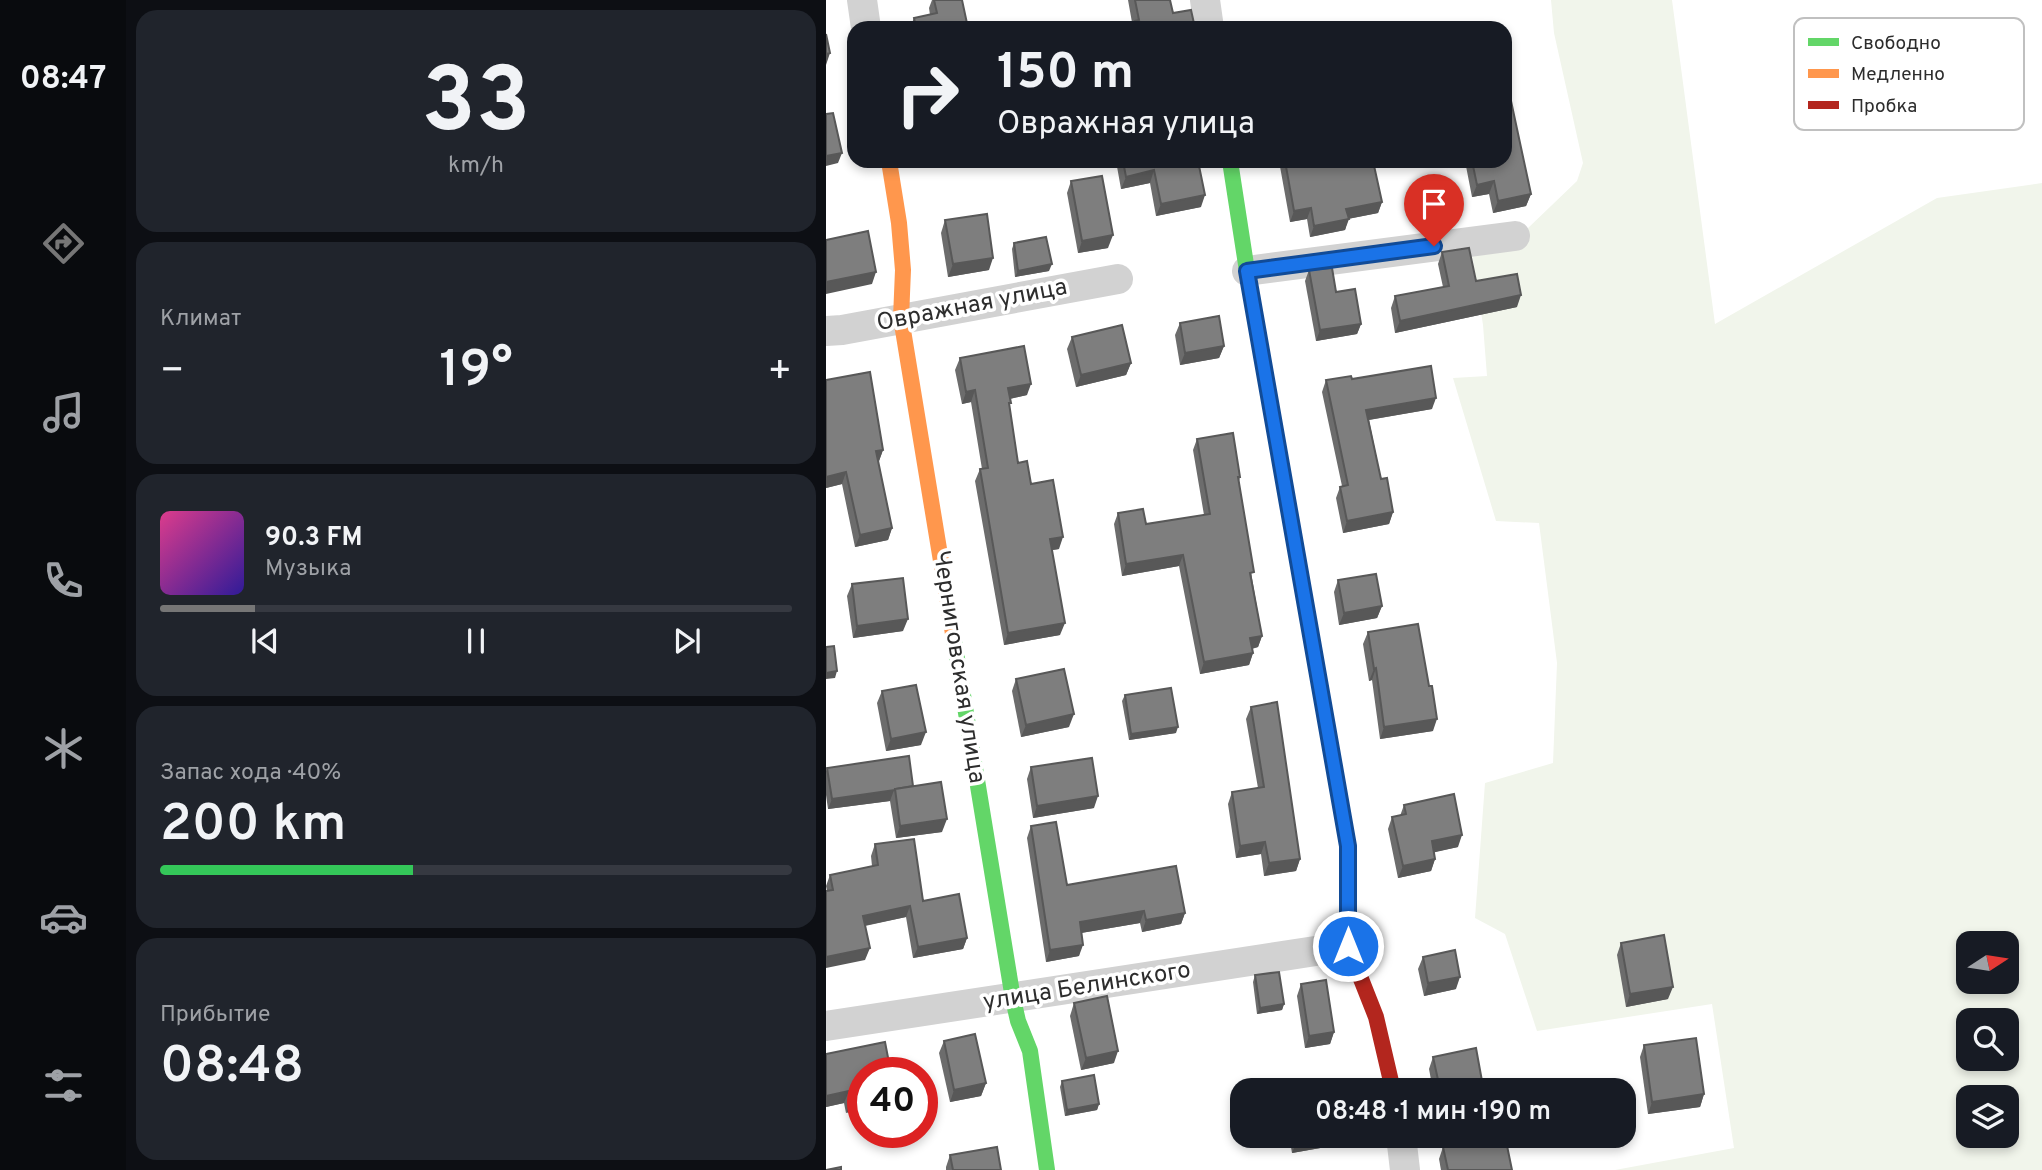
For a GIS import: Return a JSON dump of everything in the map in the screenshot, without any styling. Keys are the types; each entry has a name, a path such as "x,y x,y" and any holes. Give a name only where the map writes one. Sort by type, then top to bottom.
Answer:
{"street":[{"path":"862,0 865,21"},
{"path":"1205,0 1208,21"},
{"name":"Черниговская улица","path":"890,168 900,222 903,270 901,318 1013,999 1030,1051 1047,1170"},
{"path":"1231,168 1348,846 1348,946 1376,1017 1389,1078"},
{"path":"1247,271 1515,236"},
{"name":"Овражная улица","path":"826,331 1118,279"},
{"name":"улица Белинского","path":"826,1026 1348,946"},
{"path":"1402,1148 1405,1170"}],"shaded area":[{"path":"1551,0 1672,0 1715,324 1937,198 2042,183 2042,1170 1615,1170 1734,1148 1712,1004 1537,1031 1505,934 1475,918 1485,783 1553,763 1557,663 1539,523 1496,521 1453,378 1487,376 1483,325 1472,254 1527,229 1577,181 1583,163 1554,33"}],"building":[{"path":"934,0 962,0 966,21 915,21 914,18 937,13"},
{"path":"1135,0 1170,0 1173,13 1191,10 1193,21 1135,21 1139,20"},
{"path":"826,34 830,53 826,54"},
{"path":"1512,106 1531,194 1498,201 1494,181 1477,185 1473,168 1512,168"},
{"path":"833,113 842,153 826,156 826,114"},
{"path":"1124,168 1199,168 1205,195 1161,204 1154,170 1126,177"},
{"path":"1286,168 1375,168 1382,202 1346,209 1349,219 1314,226 1311,208 1294,211"},
{"path":"1102,176 1113,235 1082,241 1071,181"},
{"path":"987,214 993,258 953,264 945,220"},
{"path":"868,231 876,272 826,282 826,240"},
{"path":"1046,237 1052,264 1018,271 1014,243"},
{"path":"1469,248 1476,281 1517,274 1521,295 1400,321 1395,296 1449,286 1442,252"},
{"path":"1332,268 1336,292 1355,289 1361,324 1320,330 1309,270"},
{"path":"1219,316 1224,346 1185,353 1180,323"},
{"path":"1122,325 1131,363 1081,375 1072,337"},
{"path":"1024,346 1031,384 1008,388 1009,403 1018,463 1027,461 1031,484 1053,480 1063,537 1050,539 1065,623 1008,633 980,469 988,468 975,390 966,392 960,358"},
{"path":"1431,366 1436,398 1366,410 1381,479 1387,478 1393,512 1347,521 1340,487 1348,485 1326,380 1351,376 1352,379"},
{"path":"870,372 883,450 876,451 892,528 860,535 846,472 826,477 826,380"},
{"path":"1233,433 1254,572 1250,573 1262,636 1250,638 1253,653 1204,662 1183,555 1126,564 1118,513 1143,509 1146,524 1210,514 1197,439"},
{"path":"1376,574 1382,606 1344,613 1338,580"},
{"path":"903,578 908,619 857,626 852,584"},
{"path":"1418,624 1437,719 1384,727 1368,632"},
{"path":"834,646 837,671 826,673 826,647"},
{"path":"1064,669 1074,714 1026,725 1016,679"},
{"path":"916,685 926,732 891,739 882,691"},
{"path":"1171,688 1178,727 1131,734 1125,695"},
{"path":"1277,702 1300,859 1269,863 1265,842 1240,846 1232,792 1264,787 1251,707"},
{"path":"909,756 913,786 832,799 827,768"},
{"path":"1092,758 1098,796 1037,806 1031,767"},
{"path":"941,782 947,819 900,826 895,789"},
{"path":"1454,794 1462,835 1432,841 1435,859 1403,866 1392,817 1406,814 1404,805"},
{"path":"1056,822 1067,885 1176,866 1185,913 1146,920 1144,911 1080,922 1083,945 1050,950 1031,826"},
{"path":"914,839 923,901 959,894 967,938 918,947 910,906 863,916 870,948 826,957 826,891 833,890 830,875 878,865 875,844"},
{"path":"1664,935 1673,987 1630,994 1621,943"},
{"path":"1455,950 1460,977 1428,983 1423,957"},
{"path":"1279,972 1284,1004 1260,1008 1255,975"},
{"path":"1326,980 1334,1032 1309,1036 1301,984"},
{"path":"1107,996 1118,1051 1086,1058 1074,1003"},
{"path":"975,1034 986,1083 954,1090 944,1041"},
{"path":"1696,1038 1704,1094 1652,1102 1644,1045"},
{"path":"885,1042 888,1057 847,1057 847,1091 826,1096 826,1054"},
{"path":"1476,1048 1481,1078 1438,1078 1433,1057"},
{"path":"1094,1075 1099,1104 1067,1110 1062,1081"},
{"path":"997,1147 1001,1170 953,1170 950,1155"},
{"path":"1443,1148 1507,1148 1512,1170 1448,1170"}],"traffic: fast":[{"path":"1231,168 1328,732"},
{"path":"954,640 1013,999 1030,1051 1047,1170"}],"traffic: slow":[{"path":"890,168 903,270 901,318 954,640"}],"traffic: jam":[{"path":"1328,732 1348,846 1348,946 1376,1017 1390,1078"}],"route":[{"path":"1348,946 1348,846 1247,271 1434,246"}]}
